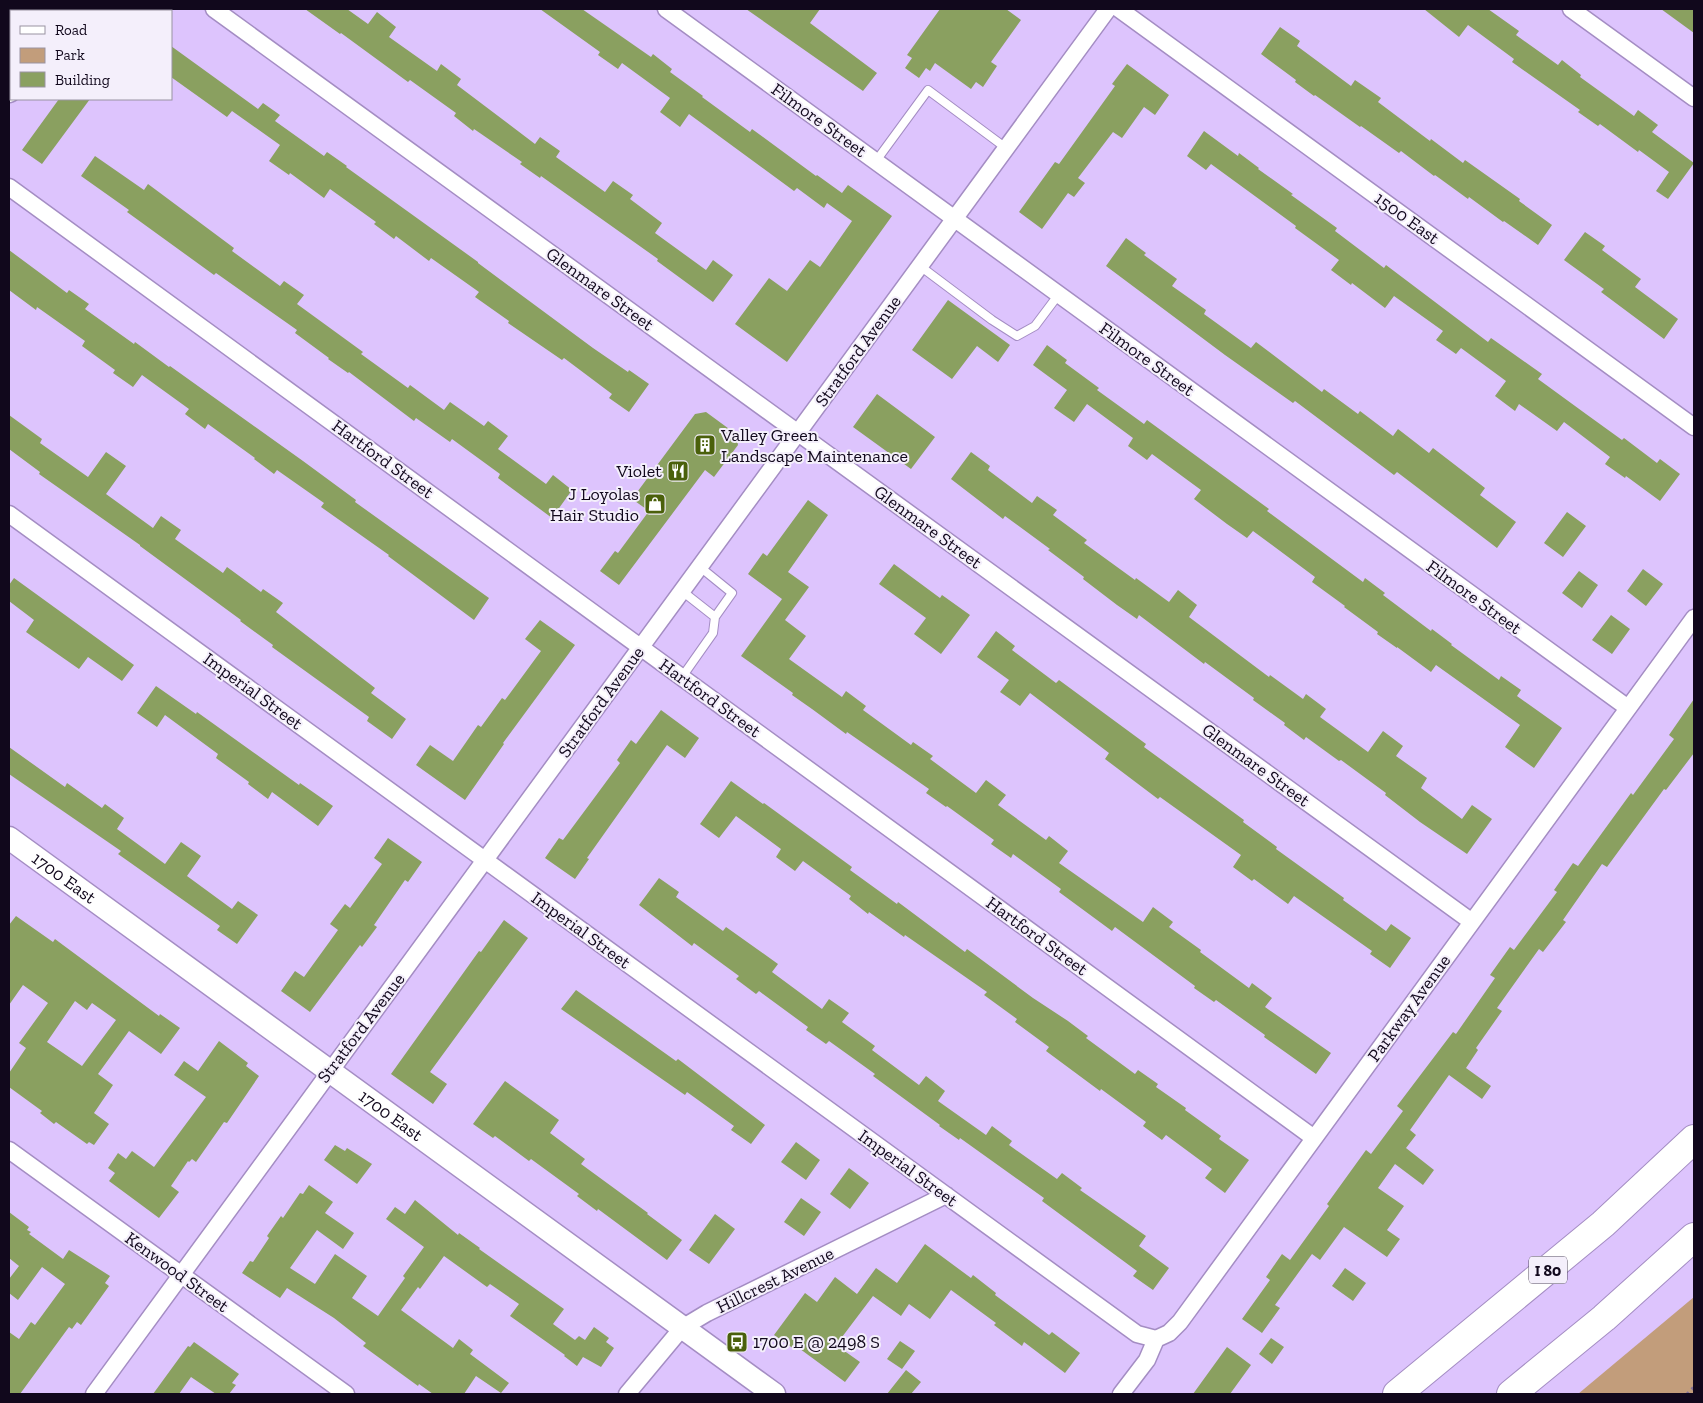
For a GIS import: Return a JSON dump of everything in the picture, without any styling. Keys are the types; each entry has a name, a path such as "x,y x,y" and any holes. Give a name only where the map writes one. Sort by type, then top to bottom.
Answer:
{"highway":[{"name":"I 80","path":"1397,1394 1603,1224 1694,1140"},
{"path":"1511,1394 1604,1318 1694,1237"}],"street":[{"name":"Glenmare Street","path":"214,9 1472,922"},
{"name":"Filmore Street","path":"666,9 1628,708"},
{"name":"Stratford Avenue","path":"94,1394 316,1088 330,1072 486,860 1108,9"},
{"name":"1500 East","path":"1119,9 1694,427"},
{"path":"1571,9 1694,98"},
{"name":"Hartford Street","path":"9,187 1314,1138"},
{"name":"Imperial Street","path":"9,514 1137,1334 1156,1339"},
{"name":"Parkway Avenue","path":"1156,1339 1169,1333 1180,1322 1694,618"},
{"name":"1700 East","path":"9,838 774,1394"},
{"name":"Kenwood Street","path":"9,1150 346,1394"},
{"name":"Hillcrest Avenue","path":"627,1394 682,1328 707,1313 946,1195"},
{"path":"1121,1394 1147,1360 1156,1339"}],"lane":[{"path":"876,162 928,90 1006,148"},
{"path":"920,266 992,320 1017,336 1035,326 1059,294"},
{"path":"682,677 713,633 715,617 732,593 700,567"},
{"path":"682,591 715,617"}],"path":[{"path":"1687,1394 1694,1387"}],"green space":[{"path":"1694,1297 1694,1394 1578,1394"}],"building":[{"path":"305,9 347,9 368,24 377,12 396,27 389,37 437,71 441,64 461,79 457,85 535,144 540,137 560,151 556,157 605,192 613,181 633,195 630,199 662,223 655,233 706,270 713,260 733,275 713,302 657,261 658,259 541,176 540,178 520,164 522,162 474,129 473,131 454,116 456,113 410,80 408,82"},
{"path":"540,9 582,9 651,57 653,54 672,69 670,72 750,132 752,129 842,193 848,185 892,216 787,362 735,324 769,278 787,291 810,260 820,267 852,221 827,203 824,208 797,188 794,191 689,114 680,127 660,112 670,98 622,63 618,69 598,55 600,52"},
{"path":"746,9 820,9 810,23 877,73 863,91"},
{"path":"940,9 1006,9 1021,20 991,62 997,66 983,87 976,82 971,89 935,63 930,71 926,68 919,78 905,68 912,58 907,55"},
{"path":"1424,9 1488,9 1519,31 1516,35 1558,65 1562,60 1581,75 1580,77 1634,116 1638,110 1658,125 1652,132 1694,163 1668,199 1656,191 1669,172 1600,124 1598,126 1578,112 1580,110 1512,62 1514,59 1468,25 1459,37"},
{"path":"1661,9 1694,9 1694,33"},
{"path":"1280,27 1300,41 1297,46 1351,86 1355,80 1381,98 1378,102 1430,141 1431,139 1463,163 1465,160 1520,199 1519,201 1552,225 1538,245 1469,197 1468,199 1434,176 1401,151 1399,153 1314,96 1261,54"},
{"path":"172,47 258,109 263,103 280,115 275,121 324,156 327,152 347,166 593,348 649,384 629,412 609,398 612,394 564,358 562,360 508,323 509,321 475,297 479,292 431,258 429,261 396,236 394,239 374,224 376,222 330,189 324,198 290,173 289,175 269,161 280,145 232,111 227,117 172,78"},
{"path":"1127,64 1169,95 1155,115 1144,107 1122,138 1113,132 1078,178 1085,183 1074,197 1068,193 1042,229 1019,212 1055,162 1059,164 1115,86 1112,84"},
{"path":"58,100 89,100 42,164 22,150"},
{"path":"1204,131 1238,156 1239,153 1259,168 1293,194 1291,195 1337,228 1335,231 1384,268 1386,265 1488,342 1491,338 1542,374 1538,379 1622,440 1624,438 1657,463 1660,459 1680,474 1660,501 1626,476 1625,478 1605,464 1610,457 1564,422 1557,431 1519,404 1515,411 1495,396 1506,381 1461,348 1456,354 1436,340 1443,331 1394,296 1385,308 1352,283 1351,285 1331,270 1339,260 1295,228 1296,226 1211,164 1206,170 1187,156"},
{"path":"95,156 144,190 148,184 234,248 232,251 280,286 284,281 304,295 297,304 363,352 361,354 408,388 410,385 444,410 450,402 484,426 488,421 508,436 498,449 546,484 553,475 572,490 552,518 498,478 500,474 452,439 450,442 416,418 414,421 349,372 328,359 295,333 297,330 216,273 214,275 81,176"},
{"path":"1585,232 1605,246 1602,250 1641,279 1635,287 1678,319 1664,339 1601,292 1604,289 1564,260"},
{"path":"1126,238 1146,253 1144,255 1177,279 1172,286 1206,310 1204,314 1251,348 1256,342 1322,392 1324,389 1358,414 1360,411 1393,436 1398,429 1429,453 1433,448 1485,488 1480,495 1516,522 1497,548 1397,472 1394,475 1295,401 1293,403 1225,355 1106,266"},
{"path":"9,250 67,293 69,290 89,304 85,309 134,344 135,342 170,366 303,461 356,500 355,502 489,598 474,620 389,555 321,507 324,503 277,470 274,474 208,424 205,429 185,414 189,409 142,375 133,387 113,373 115,370 82,346 85,341 37,307 36,310 9,290"},
{"path":"948,300 1010,345 998,362 977,346 952,379 912,350"},
{"path":"1047,345 1067,360 1065,363 1099,388 1097,390 1144,424 1147,420 1269,509 1267,511 1363,582 1365,578 1385,593 1383,595 1431,631 1432,629 1499,680 1501,676 1521,690 1517,696 1562,728 1534,768 1505,747 1520,725 1436,665 1431,672 1377,634 1378,632 1312,582 1315,577 1253,531 1247,538 1227,524 1194,499 1201,490 1152,454 1147,460 1128,446 1133,438 1087,404 1074,422 1054,408 1067,390 1033,365"},
{"path":"877,394 935,437 911,469 853,427"},
{"path":"706,412 736,434 738,445 714,477 705,470 619,585 600,571 615,551 618,553 649,511 632,499 695,414"},
{"path":"9,415 42,439 40,443 88,477 106,452 126,466 106,494 153,528 161,516 181,530 175,539 223,573 227,567 261,592 263,589 283,603 276,612 375,688 371,693 406,719 392,739 367,721 369,717 272,647 273,645 241,620 140,545 39,474 40,472 9,449"},
{"path":"971,452 990,466 988,470 1032,503 1037,496 1057,510 1053,515 1087,540 1084,543 1135,580 1136,578 1169,602 1178,590 1197,605 1189,617 1269,677 1270,675 1303,699 1306,694 1326,709 1320,717 1368,752 1383,731 1403,746 1396,756 1427,778 1421,788 1462,819 1472,805 1492,819 1467,854 1420,822 1385,795 1386,793 1341,760 1339,761 1306,737 1304,740 1284,725 1285,723 1253,700 1254,698 1205,662 1204,664 1139,615 1137,619 1117,605 1048,550 1050,549 1005,516 1003,519 951,479"},
{"path":"808,500 828,515 788,572 809,587 785,620 806,636 789,659 842,697 846,691 866,706 863,710 911,745 913,742 933,756 930,759 976,793 986,780 1006,795 998,805 1046,840 1049,836 1068,851 1059,863 1143,922 1153,907 1173,922 1169,927 1201,950 1200,952 1249,988 1252,983 1272,998 1265,1007 1331,1053 1316,1074 1216,1000 1214,1002 1194,988 1195,986 1115,927 1112,931 1059,892 1061,889 1013,854 1011,858 991,844 994,840 926,793 929,789 847,732 846,734 741,656 782,599 748,574 763,553 767,556"},
{"path":"1567,512 1586,526 1563,557 1544,543"},
{"path":"894,564 940,598 942,595 970,615 941,654 914,634 926,618 879,584"},
{"path":"1643,569 1663,584 1646,606 1627,591"},
{"path":"1579,571 1598,585 1582,608 1562,593"},
{"path":"14,578 134,665 122,681 88,657 79,669 26,632 34,620 9,601 9,585"},
{"path":"1611,615 1630,629 1612,654 1592,640"},
{"path":"540,620 575,645 503,743 465,800 416,765 430,745 453,761 478,725 481,727 502,698 505,700 541,651 525,639"},
{"path":"996,631 1015,646 1012,650 1056,683 1059,680 1146,744 1144,747 1244,820 1243,822 1277,847 1276,849 1344,898 1343,900 1386,931 1391,924 1411,938 1390,968 1370,954 1372,951 1294,896 1288,904 1254,879 1252,881 1233,867 1241,855 1160,797 1158,799 1105,759 1109,753 1030,693 1020,706 1000,692 1009,680 977,657"},
{"path":"156,686 196,714 197,712 299,785 300,783 333,806 318,826 272,792 268,799 248,784 249,782 216,758 218,754 165,715 157,727 137,713"},
{"path":"1694,699 1694,753 1666,790 1664,789 1607,867 1602,864 1563,920 1566,922 1543,952 1539,949 1497,1008 1502,1011 1476,1048 1478,1050 1466,1068 1491,1086 1482,1099 1449,1075 1410,1130 1416,1135 1406,1148 1434,1170 1423,1185 1395,1164 1378,1188 1404,1206 1387,1230 1400,1239 1387,1257 1344,1227 1320,1260 1312,1254 1275,1305 1280,1308 1262,1333 1242,1319 1270,1280 1266,1277 1282,1254 1290,1260 1366,1150 1371,1154 1403,1111 1397,1106 1453,1032 1456,1034 1495,978 1490,975 1510,947 1514,950 1557,892 1554,890 1573,863 1578,866 1631,793 1633,795 1674,739 1669,735"},
{"path":"661,710 699,738 685,758 667,745 587,858 589,859 575,879 545,858 559,838 563,840 620,763 617,760 631,740 636,744"},
{"path":"9,747 65,787 67,783 102,808 105,804 124,818 117,829 165,864 181,842 201,856 187,876 232,909 238,901 258,915 237,944 217,930 220,926 118,854 121,851 9,774"},
{"path":"731,781 852,867 850,870 897,904 898,902 965,952 967,949 1033,998 1068,1021 1088,1036 1086,1038 1135,1074 1138,1070 1158,1084 1156,1087 1221,1136 1219,1139 1249,1160 1225,1193 1205,1178 1212,1169 1166,1135 1162,1140 1143,1126 1146,1122 1046,1051 1049,1047 1015,1022 1017,1019 984,995 987,992 905,935 904,937 869,912 868,914 849,899 851,896 803,861 795,871 776,857 781,849 736,816 719,838 700,824"},
{"path":"388,838 422,862 408,882 405,880 374,925 377,927 362,947 360,945 310,1012 281,991 295,971 304,977 338,930 330,924 345,904 350,908 382,864 374,858"},
{"path":"659,878 679,892 676,897 723,931 726,927 778,964 772,972 822,1009 829,999 849,1013 842,1022 875,1046 872,1050 919,1085 926,1076 945,1091 938,1101 986,1135 992,1126 1012,1141 1009,1145 1057,1179 1062,1173 1082,1188 1080,1190 1146,1236 1139,1246 1169,1268 1153,1290 1133,1276 1137,1271 1042,1201 1044,1198 960,1138 959,1140 939,1126 873,1076 875,1074 829,1041 826,1044 806,1030 808,1027 759,991 756,994 736,979 739,976 694,943 692,946 639,905"},
{"path":"16,916 53,942 55,939 159,1016 160,1014 180,1028 161,1054 129,1031 98,1074 113,1085 94,1113 109,1124 94,1145 89,1142 87,1144 56,1122 54,1124 40,1113 42,1111 9,1087 9,1073 26,1048 19,1043 48,1003 23,985 9,1005 9,925","holes":["75,1001 87,1010 92,1003 116,1020 82,1066 47,1042"]},
{"path":"504,920 528,938 430,1072 447,1084 433,1104 391,1074 479,951 481,952"},
{"path":"576,990 676,1061 678,1059 765,1125 751,1144 731,1130 734,1126 687,1092 685,1095 561,1009"},
{"path":"219,1041 248,1063 246,1066 259,1076 227,1123 224,1122 196,1162 192,1159 188,1161 171,1186 179,1192 159,1218 109,1181 115,1173 108,1168 118,1153 126,1159 132,1151 154,1167 206,1097 174,1075 184,1061 198,1071"},
{"path":"505,1081 559,1120 550,1133 585,1159 581,1164 682,1240 667,1260 598,1209 597,1211 577,1196 579,1194 531,1159 529,1161 495,1136 493,1138 473,1124"},
{"path":"796,1142 820,1160 806,1180 781,1162"},
{"path":"335,1145 345,1151 347,1148 372,1164 357,1184 324,1160"},
{"path":"849,1168 869,1183 850,1209 830,1194"},
{"path":"309,1185 333,1202 325,1213 354,1233 343,1249 317,1230 290,1268 315,1284 335,1254 367,1276 352,1298 378,1316 424,1247 386,1219 395,1207 405,1214 415,1200 458,1235 459,1233 564,1309 553,1324 575,1340 579,1336 585,1340 594,1327 609,1338 606,1342 614,1348 601,1367 583,1357 577,1366 565,1355 510,1316 519,1304 490,1284 487,1287 444,1256 420,1289 418,1287 401,1310 453,1348 459,1339 473,1350 470,1354 509,1383 501,1393 476,1376 464,1394 433,1394 419,1384 418,1386 363,1346 366,1343 334,1318 287,1288 280,1298 242,1273 250,1261 253,1262 269,1238 267,1236 281,1216 283,1218 300,1193 303,1194"},
{"path":"801,1198 821,1212 804,1236 784,1222"},
{"path":"9,1212 29,1227 27,1230 31,1232 29,1234 63,1259 69,1250 110,1276 105,1283 109,1286 81,1325 77,1322 72,1329 69,1327 20,1394 9,1394 9,1332 19,1339 31,1322 35,1325 65,1284 42,1267 18,1300 9,1293 9,1279 19,1266 9,1258"},
{"path":"715,1214 735,1229 709,1264 689,1250"},
{"path":"925,1244 971,1278 973,1275 996,1293 995,1295 1049,1335 1052,1332 1080,1353 1065,1373 1024,1342 1022,1346 994,1325 996,1323 951,1290 930,1319 909,1304 901,1316 873,1296 836,1345 860,1362 845,1382 796,1346 794,1349 774,1335 805,1293 817,1302 835,1277 857,1294 876,1268 897,1283"},
{"path":"1345,1268 1366,1283 1353,1301 1332,1286"},
{"path":"1271,1338 1284,1347 1272,1364 1259,1354"},
{"path":"900,1341 915,1351 902,1369 887,1359"},
{"path":"194,1342 239,1374 232,1383 236,1385 229,1394 216,1394 191,1377 179,1394 153,1394 188,1346 190,1347"},
{"path":"1227,1347 1251,1365 1230,1394 1193,1394"},
{"path":"906,1370 921,1382 911,1394 887,1394"}],"place":[{"name":"Valley Green Landscape Maintenance","path":"705,445"},
{"name":"Violet","path":"678,471"},
{"name":"J Loyolas Hair Studio","path":"655,504"},
{"name":"1700 E @ 2498 S","path":"737,1342"}]}
